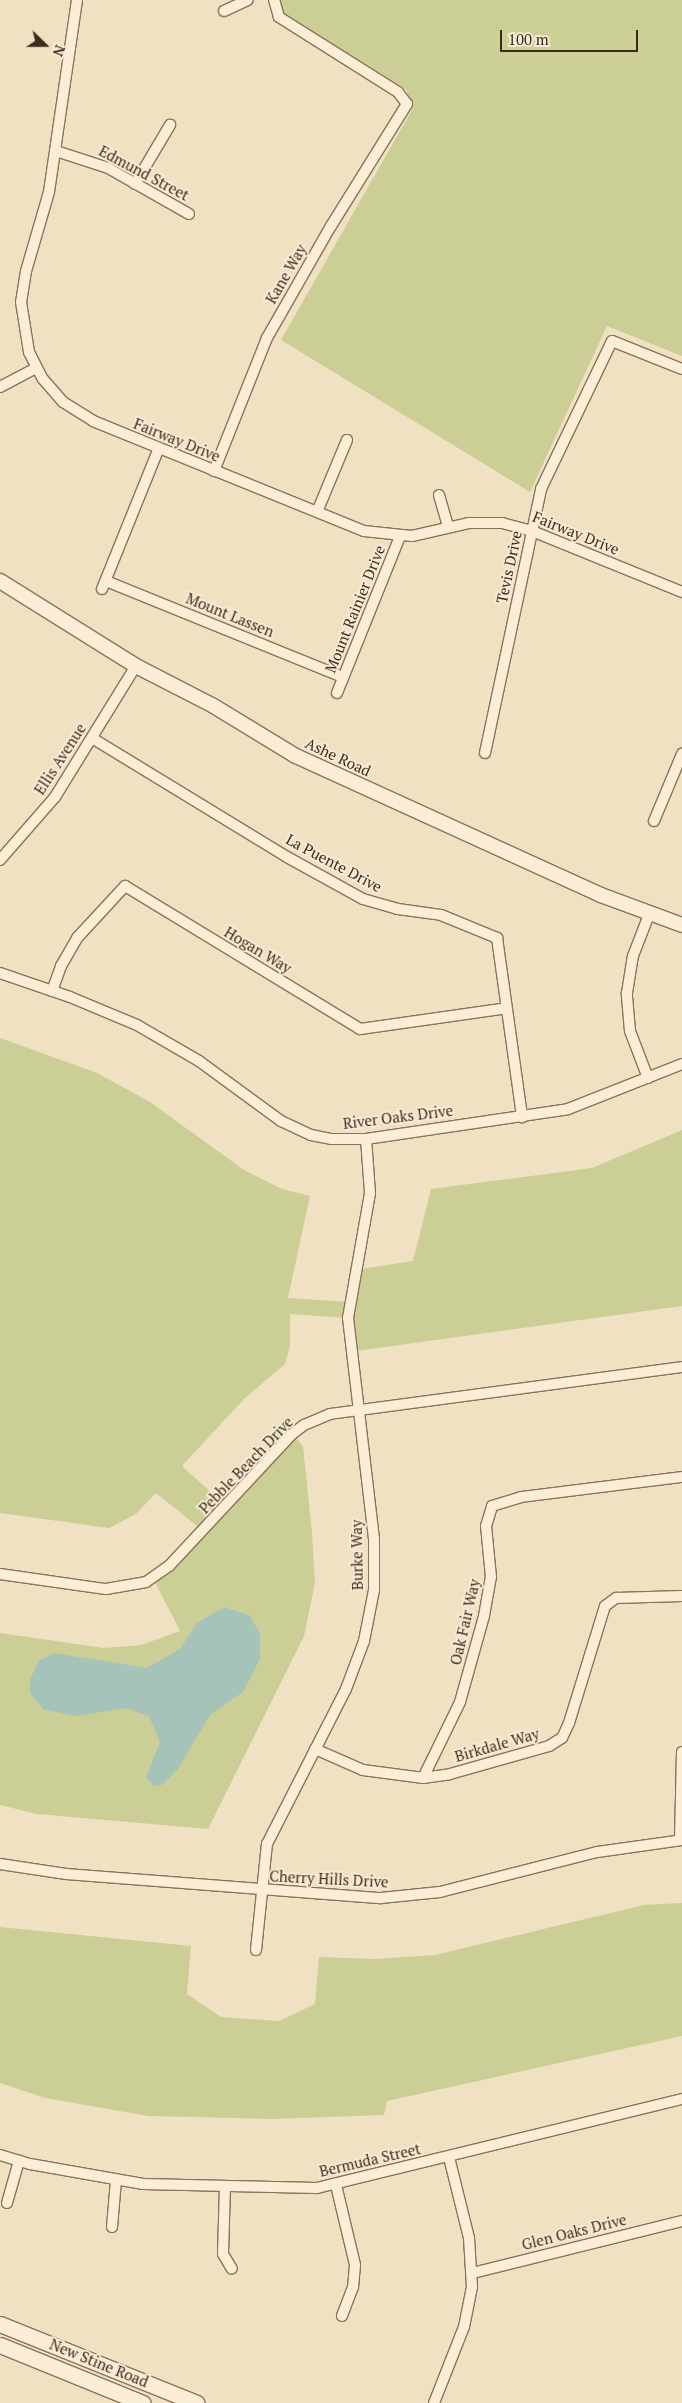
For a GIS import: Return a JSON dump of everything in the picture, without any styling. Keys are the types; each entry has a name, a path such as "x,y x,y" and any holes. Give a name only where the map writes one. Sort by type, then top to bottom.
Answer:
{"main road":[{"name":"New Stine Road","path":"0,2324 198,2403"},
{"name":"New Stine Road","path":"0,2345 143,2403"}],"street":[{"name":"Fairway Drive","path":"78,0 49,192 26,271 21,302 24,337 36,368 52,391 78,413 364,531 400,536 486,522 532,531 682,592"},
{"path":"224,11 248,0"},
{"name":"Kane Way","path":"214,470 267,338 331,226 406,104 398,92 279,17 274,0"},
{"path":"135,184 170,125"},
{"name":"Edmund Street","path":"56,151 90,160 188,214"},
{"name":"Tevis Drive","path":"485,753 541,489 612,341 682,370"},
{"path":"0,387 36,368"},
{"path":"317,512 347,440"},
{"name":"Mount Lassen","path":"159,448 104,585 344,677"},
{"path":"439,495 448,527"},
{"name":"Mount Rainier Drive","path":"337,693 400,536"},
{"name":"Ashe Road","path":"0,581 136,666 212,705 296,756 601,895 682,925"},
{"name":"Ellis Avenue","path":"0,860 55,797 136,666"},
{"name":"La Puente Drive","path":"92,738 288,857 363,899 398,909 441,915 497,938 522,1117"},
{"path":"654,821 682,754"},
{"name":"Hogan Way","path":"52,991 61,966 77,938 125,886 360,1029 507,1008"},
{"path":"648,1078 630,1030 627,993 633,956 650,912"},
{"name":"River Oaks Drive","path":"0,974 104,1010 168,1042 295,1128 331,1139 366,1139 522,1117 590,1102 682,1064"},
{"name":"Burke Way","path":"256,1950 263,1862 273,1828 315,1749 356,1665 374,1590 374,1539 357,1410 348,1318 370,1193 366,1139"},
{"name":"Pebble Beach Drive","path":"0,1574 106,1589 146,1582 169,1566 292,1434 317,1418 357,1410 682,1367"},
{"name":"Oak Fair Way","path":"423,1778 460,1702 484,1616 491,1577 486,1526 492,1506 520,1497 682,1477"},
{"name":"Birkdale Way","path":"315,1749 362,1770 402,1778 423,1778 450,1774 549,1746 562,1738 569,1723 599,1619 605,1606 616,1598 682,1596"},
{"path":"681,1840 682,1752"},
{"name":"Cherry Hills Drive","path":"0,1864 66,1874 352,1897 420,1895 468,1887 597,1852 681,1840"},
{"name":"Bermuda Street","path":"0,2155 19,2161 143,2184 299,2188 336,2185 682,2099"},
{"path":"434,2403 464,2327 473,2272 469,2238 449,2157"},
{"path":"7,2203 19,2161"},
{"path":"112,2227 116,2180"},
{"path":"336,2185 355,2266 353,2287 342,2316"},
{"path":"225,2186 223,2254 232,2269"},
{"name":"Glen Oaks Drive","path":"473,2272 682,2221"}],"green space":[{"path":"280,0 682,0 682,356 607,326 530,492 281,340 413,108 406,89 284,14"},
{"path":"0,1038 97,1073 150,1102 244,1170 282,1189 310,1196 288,1298 349,1302 354,1270 413,1261 431,1189 592,1168 682,1130 682,1306 349,1352 347,1318 290,1314 290,1346 285,1364 244,1399 182,1466 225,1505 292,1434 303,1446 312,1532 315,1583 304,1636 208,1829 37,1814 0,1805 0,1633 104,1648 141,1645 180,1631 153,1578 203,1531 156,1493 136,1514 109,1528 0,1513"},
{"path":"682,1903 682,2036 387,2101 384,2115 273,2119 148,2116 45,2098 0,2083 0,1927 191,1946 187,1994 221,2017 279,2021 315,2004 319,1957 375,1959 435,1955 644,1905"}],"water":[{"path":"224,1607 249,1615 260,1633 260,1659 243,1692 210,1715 178,1769 162,1785 154,1786 146,1777 160,1742 149,1717 127,1708 76,1716 44,1710 30,1693 30,1679 39,1661 54,1653 147,1668 180,1649 197,1623"}]}
